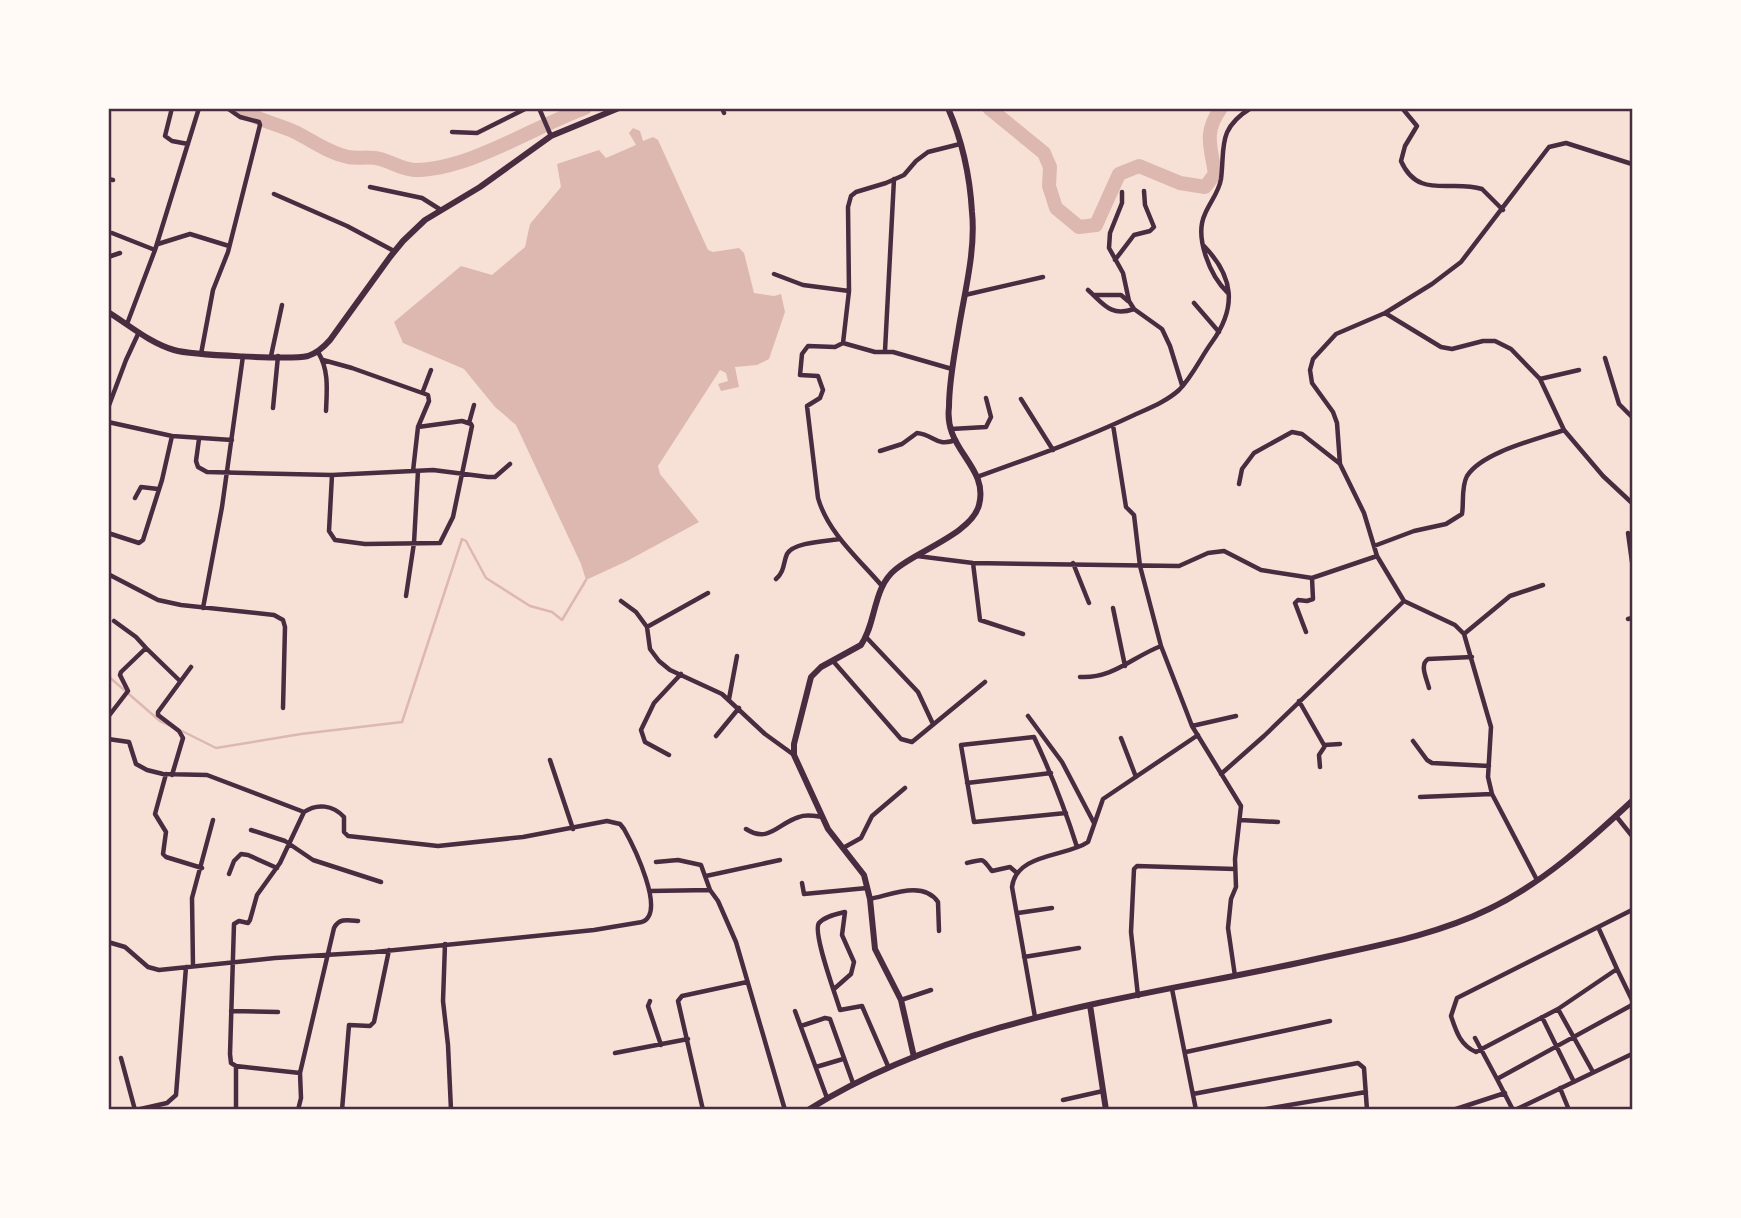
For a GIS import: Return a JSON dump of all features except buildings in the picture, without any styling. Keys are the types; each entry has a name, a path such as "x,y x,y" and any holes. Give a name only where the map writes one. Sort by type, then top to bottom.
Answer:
{"street":[{"path":"172,108 165,135 172,141 188,144"},
{"path":"127,324 157,244 199,108"},
{"path":"201,354 213,290 229,246 260,123 240,117 227,108"},
{"path":"452,132 477,133 527,108"},
{"path":"108,312 173,350 201,354 274,356 303,356 318,352 330,341 394,251 414,230 489,181 549,132 620,108"},
{"path":"914,1056 901,1000 875,949 870,900 861,869 822,817 794,755 794,744 808,683 814,672 856,649 866,636 882,586 896,569 970,520 979,505 980,489 977,477 972,463 951,429 948,405 973,213 960,144 948,108"},
{"path":"1228,294 1212,272 1200,228 1219,187 1222,146 1233,125 1251,108"},
{"path":"1402,108 1417,126 1405,146 1401,161 1408,173 1416,181 1427,185 1482,189 1503,210"},
{"path":"540,111 549,132"},
{"path":"843,344 849,291 849,201 856,192 894,180 908,172 916,161 928,152 960,144"},
{"path":"1537,880 1492,794 1489,766 1491,727 1464,634 1455,625 1404,601 1377,556 1364,513 1340,464 1334,412 1312,383 1310,370 1313,359 1336,334 1361,321 1385,313 1432,284 1461,262 1549,147 1558,144 1578,146 1633,164"},
{"path":"886,351 894,180"},
{"path":"369,187 422,198 441,210"},
{"path":"1115,260 1134,234 1150,231 1154,227 1145,205 1144,191"},
{"path":"1122,192 1122,203 1108,238 1109,248 1122,273 1129,302"},
{"path":"274,194 394,251"},
{"path":"112,233 155,250"},
{"path":"157,244 190,234 229,246"},
{"path":"977,477 1054,450 1113,425 1162,401 1182,386 1219,332 1228,314 1228,294 1222,270 1204,246"},
{"path":"108,257 120,253"},
{"path":"774,274 803,285 849,291"},
{"path":"964,295 1043,277"},
{"path":"1088,290 1114,311 1134,309"},
{"path":"1094,295 1121,295 1134,309 1162,329 1182,386"},
{"path":"1194,303 1219,332"},
{"path":"273,408 274,356 282,305"},
{"path":"1385,313 1441,348 1452,349 1483,341 1495,341 1511,349 1540,379 1564,430 1603,476 1633,503"},
{"path":"108,408 125,360 139,332"},
{"path":"882,586 841,539 821,510 807,406 822,395 820,378 816,375 802,376 802,355 807,346 835,347 843,344 868,351 886,351 952,369"},
{"path":"318,352 327,377 326,411"},
{"path":"203,608 227,474 244,355"},
{"path":"1605,358 1619,404 1633,416"},
{"path":"323,360 423,391 428,395 429,401 418,426 414,543 406,596"},
{"path":"423,391 431,370"},
{"path":"1540,379 1579,370"},
{"path":"951,429 986,427 991,417 986,398"},
{"path":"1021,400 1054,450"},
{"path":"469,423 474,405"},
{"path":"332,475 329,531 335,540 366,544 436,544 443,540 453,517 472,426 462,421 418,426"},
{"path":"108,422 172,436 232,440"},
{"path":"1113,425 1126,508 1134,515 1140,566 1161,646 1192,726 1241,806 1235,869 1236,887 1231,899 1228,928 1235,976"},
{"path":"1374,546 1414,531 1456,520 1462,514 1463,488 1467,476 1477,466 1489,457 1564,430"},
{"path":"1239,484 1242,469 1254,453 1292,432 1302,434 1340,464"},
{"path":"880,451 902,444 917,433 939,443 956,440"},
{"path":"108,533 142,542 172,436"},
{"path":"199,439 198,467 203,471 227,474 332,475 433,470 495,477 510,464"},
{"path":"135,498 141,486 158,489"},
{"path":"1628,533 1633,562"},
{"path":"776,579 783,571 786,555 790,550 803,544 841,539"},
{"path":"915,556 973,563 1178,566 1208,553 1224,551 1261,570 1312,578 1377,556"},
{"path":"973,563 980,620 1023,634"},
{"path":"1073,563 1089,603"},
{"path":"108,574 152,598 203,608 274,615 283,620 283,708"},
{"path":"1306,632 1294,603 1297,600 1307,601 1314,598 1312,578"},
{"path":"1464,634 1510,596 1543,585"},
{"path":"647,627 708,593"},
{"path":"621,601 633,608 647,627 648,643 665,667 729,699 765,734 794,755"},
{"path":"1221,774 1404,601"},
{"path":"1113,608 1125,666"},
{"path":"114,621 136,637 180,681"},
{"path":"866,636 918,692 933,724"},
{"path":"1080,677 1103,676 1161,646"},
{"path":"108,718 128,691 121,672 146,648"},
{"path":"729,699 737,656"},
{"path":"1429,688 1423,666 1427,660 1472,657"},
{"path":"832,660 904,742 912,742 985,681"},
{"path":"191,667 158,712 183,738 155,814 166,832 163,854 202,868"},
{"path":"668,755 645,742 641,730 654,704 681,674"},
{"path":"1299,701 1325,746"},
{"path":"716,736 739,708"},
{"path":"1028,716 1062,762 1094,824"},
{"path":"1192,726 1236,716"},
{"path":"1035,1017 1012,883 1017,873 1035,861 1088,842 1103,799 1198,735"},
{"path":"1066,813 974,822 961,745 1034,737 1051,773 1066,813 1077,848"},
{"path":"1121,738 1136,777"},
{"path":"108,739 123,739 128,742 136,764 147,770 169,775 207,775 304,812"},
{"path":"1413,741 1432,763 1489,766"},
{"path":"1320,767 1319,755 1325,746 1340,744"},
{"path":"550,760 573,829"},
{"path":"967,783 1051,773"},
{"path":"843,848 862,838 872,816 905,788"},
{"path":"1420,797 1492,794"},
{"path":"808,1110 888,1066 962,1038 1035,1017 1431,932 1492,908 1537,880 1560,864 1633,801"},
{"path":"108,942 125,947 153,970 231,962 328,956 594,930 642,922 648,920 652,914 650,891 628,835 620,824 607,821 573,829 476,842 427,845 348,836 344,832 344,817 334,809 315,807 304,812 277,868 257,895 248,923 239,921 234,924 231,962 230,1060 236,1066 300,1073"},
{"path":"746,830 762,835 801,816 822,817"},
{"path":"1616,816 1633,836"},
{"path":"192,966 192,898 213,820"},
{"path":"1240,820 1278,822"},
{"path":"251,830 289,844 313,860 381,882"},
{"path":"229,874 234,861 241,854 277,868"},
{"path":"967,863 983,859 992,871 1008,867 1017,873"},
{"path":"656,862 678,860 698,863 703,867 710,890 727,919 785,1110"},
{"path":"706,876 780,860"},
{"path":"1138,996 1130,932 1134,869 1137,866 1235,869"},
{"path":"802,883 804,894 867,888"},
{"path":"650,891 710,890"},
{"path":"870,900 908,890 928,893 938,902 939,930"},
{"path":"1018,913 1052,908"},
{"path":"1617,969 1558,1009 1476,1052 1467,1048 1456,1031 1451,1016 1457,998 1633,910"},
{"path":"834,989 851,974 854,962 842,934 845,912 825,918 816,931 840,1010 862,1006 888,1066"},
{"path":"298,1110 301,1098 300,1073 337,922 358,920"},
{"path":"1497,1079 1633,1003 1599,929"},
{"path":"445,944 443,1002 449,1045 451,1110"},
{"path":"1024,957 1079,948"},
{"path":"342,1110 349,1024 370,1026 374,1022 389,950"},
{"path":"121,1058 136,1110 167,1103 176,1095 186,967"},
{"path":"703,1110 678,1001 680,998 747,982"},
{"path":"901,1000 931,989"},
{"path":"1172,989 1196,1110"},
{"path":"650,1001 648,1006 661,1045"},
{"path":"1090,1005 1106,1110"},
{"path":"1558,1009 1593,1072"},
{"path":"231,1011 278,1012"},
{"path":"795,1011 827,1098"},
{"path":"801,1026 828,1017 853,1083"},
{"path":"1542,1017 1574,1082"},
{"path":"1186,1052 1329,1021"},
{"path":"1475,1038 1514,1110 1633,1054"},
{"path":"615,1053 688,1039"},
{"path":"816,1068 843,1059"},
{"path":"1193,1094 1358,1063 1364,1068 1367,1110"},
{"path":"236,1066 236,1110"},
{"path":"1560,1088 1569,1110"},
{"path":"1063,1100 1103,1091"},
{"path":"1260,1110 1366,1092"},
{"path":"1453,1110 1504,1093"}],"shaded area":[{"path":"633,128 640,131 643,141 653,137 658,140 708,250 713,252 739,248 744,253 754,293 774,296 781,294 785,312 769,359 757,365 735,367 739,387 721,391 718,384 728,381 726,373 720,370 658,466 660,474 699,522 586,580 516,425 495,407 464,369 403,343 394,322 461,266 492,275 525,247 530,224 561,187 557,164 599,150 606,158 636,145 629,133"}],"waterway":[{"path":"242,108 341,155 376,158 415,170 436,168 479,155 585,108"},
{"path":"989,108 1044,153 1050,167 1049,186 1056,208 1079,227 1096,225 1119,174 1139,166 1180,183 1205,187 1215,174 1210,133 1221,108"},
{"path":"182,731 216,748 402,722 462,539 466,541 486,578 530,606 552,612 562,620 586,580"},
{"path":"108,676 160,721 169,725"}]}
